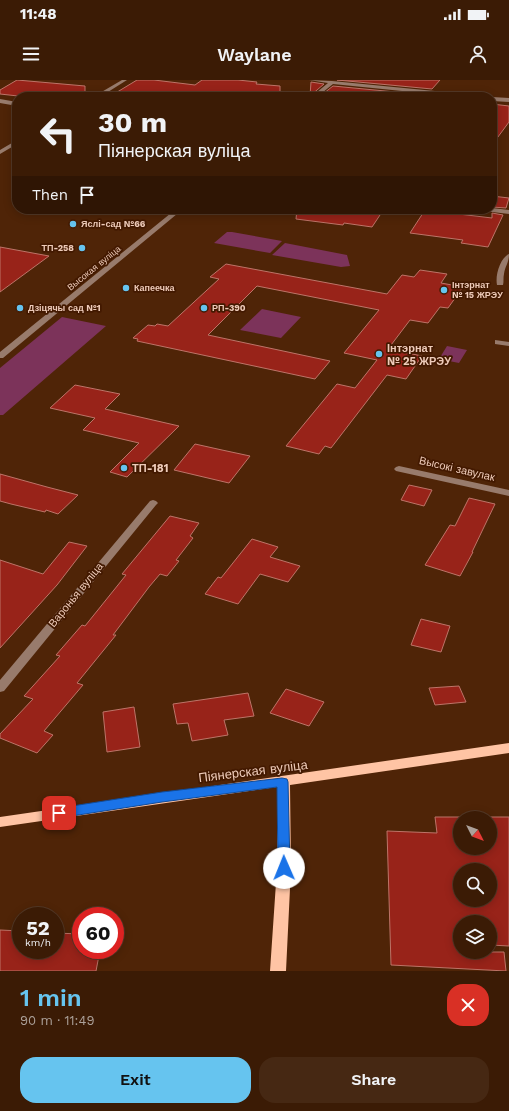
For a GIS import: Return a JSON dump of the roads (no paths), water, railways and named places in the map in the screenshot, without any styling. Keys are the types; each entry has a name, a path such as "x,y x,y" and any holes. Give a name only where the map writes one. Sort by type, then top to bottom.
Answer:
{"main road":[{"name":"Піянерская вуліца","path":"0,822 162,797 282,782 509,748"},
{"path":"278,971 284,868 282,782"}],"street":[{"path":"105,92 125,80"},
{"path":"311,80 428,92"},
{"path":"320,92 332,82"},
{"path":"497,99 509,100"},
{"path":"0,102 12,103"},
{"path":"0,152 12,145"},
{"path":"0,146 12,147"},
{"path":"497,211 509,212"},
{"name":"Высокая вуліца","path":"0,356 174,214"},
{"path":"500,283 500,273 509,256"},
{"path":"498,342 509,344"},
{"name":"Высокі завулак","path":"399,469 509,493"},
{"name":"Варонья вуліца","path":"0,688 153,503"}],"place":[{"name":"Яслі-сад №66","path":"73,224"},
{"name":"ТП-258","path":"82,248"},
{"name":"Капеечка","path":"126,288"},
{"name":"Інтэрнат № 15 ЖРЭУ","path":"444,290"},
{"name":"Дзіцячы сад №1","path":"20,308"},
{"name":"РП-390","path":"204,308"},
{"name":"Інтэрнат № 25 ЖРЭУ","path":"379,354"},
{"name":"ТП-181","path":"124,468"}]}
